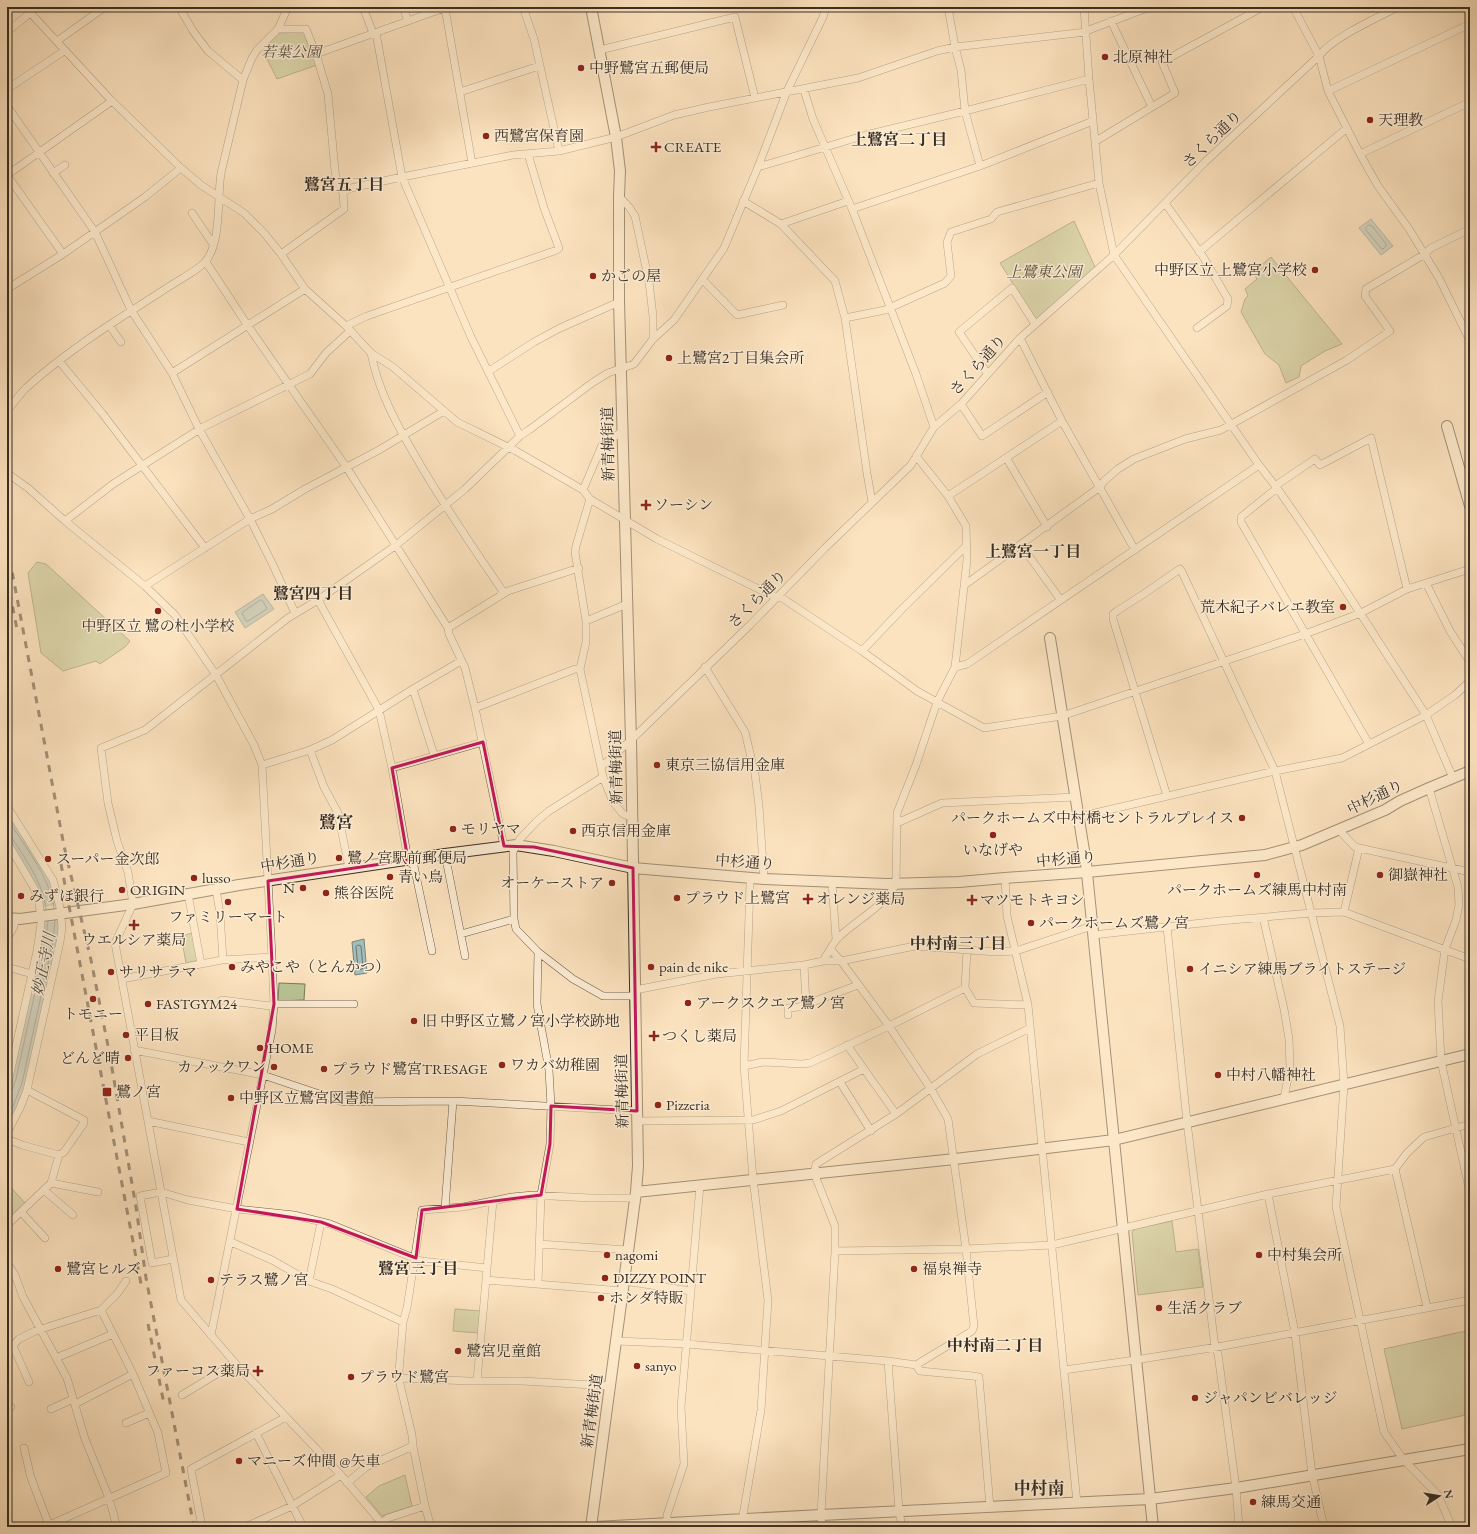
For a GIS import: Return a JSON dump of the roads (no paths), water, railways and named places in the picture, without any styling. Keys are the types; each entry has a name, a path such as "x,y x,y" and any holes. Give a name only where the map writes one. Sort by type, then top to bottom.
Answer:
{"main road":[{"name":"新青梅街道","path":"591,7 616,138 620,170 619,302 631,740 631,816 637,1116 636,1195 591,1527"},
{"path":"1447,426 1470,504"},
{"path":"1050,638 1087,872 1153,1527"},
{"name":"中杉通り","path":"9,916 42,918 60,916 349,868 516,845 554,851 633,868 764,879 896,884 959,882 1087,872 1265,855 1294,848 1340,830 1385,810 1400,801 1470,771"},
{"path":"636,1195 700,1185 955,1159 1114,1140 1470,1054"},
{"path":"595,1527 666,1523 741,1523 821,1515 1150,1499 1236,1488 1312,1474 1470,1449"}],"street":[{"path":"25,7 112,102 181,168 201,185 244,213 264,233 281,254 305,289 372,353 393,367 457,422 516,451 583,490 590,499 657,539 702,562 778,597 862,651 917,691 984,728 1062,716 1305,634 1360,613 1406,589 1470,569"},
{"path":"57,42 105,7"},
{"path":"179,7 193,31 208,51 243,80"},
{"path":"362,7 374,33 402,177 471,337 520,436"},
{"path":"403,7 408,21"},
{"path":"316,54 446,7 472,163"},
{"path":"523,7 534,39 559,151"},
{"path":"425,1506 388,1518 381,1526 341,1475 235,1363 181,1300 115,943 133,904 128,872 117,841 108,803 101,748 145,730 295,613 318,600 395,546 464,490 520,436 608,373 634,364 653,339 674,320 724,248 787,92 823,17 826,7"},
{"path":"948,7 955,47 961,70 965,111 980,166"},
{"path":"1084,7 1089,79 1096,141 1098,183 1114,255 1259,465 1276,487 1360,613 1426,715 1453,778"},
{"path":"343,192 351,188 472,163 528,154 559,151 616,138 674,115 858,78 937,51 955,47 1086,32 1150,7"},
{"path":"1096,141 1174,93 1162,62 1263,7"},
{"path":"1292,7 1319,56 1328,91 1360,154 1378,186 1425,254 1439,278 1470,340"},
{"name":"さくら通り","path":"601,767 631,740 778,597 825,548 911,465 934,427 960,404 1020,338 1114,255 1205,162 1319,56 1323,50 1355,29 1398,7"},
{"path":"7,411 26,389 59,361 131,310 206,262 213,244 220,197 219,185 221,173 243,80 252,58 257,50 278,29 286,9"},
{"path":"7,32 30,13"},
{"path":"600,50 735,17 755,98"},
{"path":"1111,21 1152,107"},
{"path":"1328,91 1470,24"},
{"path":"278,29 306,29 316,54 328,94 335,171 338,187 343,192 344,209 281,254"},
{"path":"7,89 64,50"},
{"path":"460,92 540,66"},
{"path":"758,167 888,129 1089,79"},
{"path":"804,90 813,119 852,209 916,374 934,427"},
{"path":"63,254 7,175 112,102"},
{"path":"1360,154 1470,102"},
{"path":"7,106 94,232 131,310 172,373 199,430 250,519 280,578 295,613"},
{"path":"852,209 980,166 1093,121"},
{"path":"1199,252 1347,128"},
{"path":"65,521 113,484 199,430 310,374 326,353 348,329 367,316 557,250 559,248 544,208 528,154"},
{"path":"53,173 65,165"},
{"path":"7,289 63,254 145,197 181,168"},
{"path":"845,318 890,308 946,283 951,276 947,242 951,232 991,219 997,212 1098,183"},
{"path":"619,196 635,216 649,282 653,316 653,339"},
{"path":"743,201 781,224 835,281 845,318 872,502"},
{"path":"781,224 848,201"},
{"path":"1165,203 1199,252 1228,299 1227,306 1197,328"},
{"path":"192,213 213,244"},
{"path":"966,584 1047,527 1100,487 1113,473 1134,459 1184,439 1215,432 1232,425 1347,360 1390,331 1365,296 1366,289 1425,254 1432,248 1470,229"},
{"path":"206,262 248,326 347,468 448,628 449,634 465,668 476,708 504,846"},
{"path":"702,279 737,315 783,306"},
{"path":"987,373 959,332 1012,288 1035,324"},
{"path":"172,373 305,289"},
{"path":"489,371 534,342 560,328 619,302"},
{"path":"109,325 121,342"},
{"path":"1020,338 1062,421 1135,550"},
{"path":"372,353 374,371 404,436 445,506 504,593"},
{"path":"59,361 102,413 204,548"},
{"path":"960,404 982,436 1048,392"},
{"path":"145,586 250,519 272,509 347,468 404,436 444,411"},
{"path":"948,496 1007,459 1062,421"},
{"path":"583,490 602,445 623,431"},
{"path":"1369,744 1241,522 1241,517 1276,487 1315,459 1320,465 1371,438 1406,589"},
{"path":"823,961 831,950 836,939 880,904 892,892 896,884 897,813 900,802 916,765 937,702 955,667 968,560 966,526 948,496 916,456"},
{"path":"1007,459 1047,527"},
{"path":"955,667 967,664 1060,599 1135,550 1259,465"},
{"path":"7,473 28,488 65,521 145,586 176,614 216,675 254,745 262,765 274,1004 272,1030 211,1335"},
{"path":"590,499 575,552 579,568 586,621 586,642 580,669 603,777 613,802 623,814 631,816"},
{"path":"862,651 967,545"},
{"path":"1021,545 1060,599"},
{"path":"448,628 504,593 579,568"},
{"path":"1166,796 1136,691 1113,619 1113,614 1180,569 1275,771 1340,1026 1344,1084 1336,1207 1384,1432 1403,1459 1438,1495 1452,1527"},
{"path":"1426,583 1450,631 1470,662"},
{"path":"318,600 379,710 392,768 408,860 414,866 432,950"},
{"path":"586,621 627,604"},
{"path":"262,765 310,750 332,740 413,689 462,661"},
{"path":"706,667 745,732 755,774 764,879"},
{"path":"476,708 580,669"},
{"path":"1078,816 1275,771 1342,758 1426,715 1455,695 1470,681"},
{"path":"413,689 434,755"},
{"path":"392,768 483,742"},
{"path":"310,750 324,787 338,813 349,868"},
{"path":"603,777 549,811 532,826 516,845 513,852 514,919 516,929 538,952 573,979 603,996 635,993 702,976 804,965 823,961 841,961 916,946 1016,952 1086,928 1093,931 1167,927 1311,913 1344,912 1470,959"},
{"path":"1429,788 1458,887 1459,905 1456,920 1445,949 1438,1001 1442,1061 1470,1193"},
{"path":"897,823 942,803 1075,798"},
{"path":"7,806 52,880 59,900 60,916 60,942 27,1090 20,1108 7,1133"},
{"path":"1340,830 1355,847 1470,872"},
{"path":"7,842 34,888 39,901 42,918 41,934 7,1086"},
{"path":"1344,912 1359,848"},
{"path":"445,854 465,956"},
{"path":"1005,878 1008,916 1028,1005 1077,1503"},
{"path":"832,882 836,939"},
{"path":"741,1523 761,1410 768,1300 753,1179 744,1066 750,884"},
{"path":"216,889 220,914 223,960"},
{"path":"188,894 201,964"},
{"path":"7,939 14,926 9,916"},
{"path":"1263,917 1284,1009 1289,1039 1290,1068 1284,1098"},
{"path":"461,934 514,919"},
{"path":"1167,927 1197,1210 1215,1347 1218,1354 1236,1488 1239,1527"},
{"path":"617,1341 687,1344 888,1361 916,1365 972,1331 974,1326 966,1249 955,1159 948,1119 932,1089 889,1026 841,961 831,950"},
{"path":"967,950 965,988 974,1003 1028,1005"},
{"path":"538,952 537,1004 549,1070 551,1106 550,1144 541,1195 538,1284"},
{"path":"122,979 223,960 272,957"},
{"path":"804,965 806,1004"},
{"path":"7,967 32,974"},
{"path":"788,1015 788,1008 799,1007 858,985"},
{"path":"744,1066 763,1062 810,1063 965,988"},
{"path":"222,1000 270,1006 274,1004 354,1004"},
{"path":"822,1527 821,1515 830,1356 835,1226 814,1173 816,1164 896,1114 932,1089 977,1054 1030,1028"},
{"path":"847,1045 896,1114"},
{"path":"134,1050 263,1075 344,1102 453,1101 551,1106 637,1116 748,1121 781,1111 864,1069"},
{"path":"840,1082 871,1131"},
{"path":"7,1225 22,1213 26,1206 51,1183 59,1155 64,1152 84,1124 84,1120 27,1090"},
{"path":"445,1208 453,1101"},
{"path":"148,1121 249,1142"},
{"path":"835,1251 966,1249 1052,1245 1268,1194 1395,1169 1407,1153 1424,1137 1470,1124"},
{"path":"7,1139 22,1145 59,1155"},
{"path":"1395,1169 1427,1307"},
{"path":"51,1183 98,1192"},
{"path":"666,1523 667,1515 684,1464 681,1408 700,1185"},
{"path":"44,1190 72,1215"},
{"path":"173,1259 152,1263 140,1196 161,1192 188,1200 237,1209 294,1216 322,1222 421,1261 487,1268"},
{"path":"1268,1194 1295,1333 1312,1474 1324,1527"},
{"path":"431,1527 425,1506 399,1371 403,1322 416,1258 422,1210 463,1207 533,1195 590,1198 636,1195"},
{"path":"477,1381 493,1201"},
{"path":"22,1213 45,1238"},
{"path":"309,1280 322,1222"},
{"path":"230,1242 272,1260 309,1280 403,1322"},
{"path":"539,1244 628,1250"},
{"path":"7,1264 15,1275 23,1297 42,1330 70,1386 85,1439 109,1498 117,1527"},
{"path":"486,1280 538,1284 624,1286 692,1291"},
{"path":"7,1352 19,1339 35,1332 101,1310 117,1294 126,1281"},
{"path":"1064,1370 1215,1347 1470,1300"},
{"path":"24,1448 31,1478 47,1526 166,1473 158,1433 133,1374 101,1310"},
{"path":"56,1358 113,1334"},
{"path":"13,1346 29,1382"},
{"path":"888,1361 899,1511 902,1527"},
{"path":"182,1395 235,1363"},
{"path":"916,1365 920,1371 974,1376 979,1378 990,1507"},
{"path":"51,1409 74,1402 133,1374"},
{"path":"400,1378 522,1381 611,1386"},
{"path":"126,1423 149,1413"},
{"path":"202,1527 191,1469 286,1417"},
{"path":"256,1433 303,1527"},
{"path":"347,1483 366,1467 413,1446"},
{"path":"245,1527 292,1506 341,1475"}],"water":[{"path":"1371,219 1393,246 1381,255 1359,228"},
{"path":"263,594 274,609 245,628 235,612"},
{"name":"妙正寺川","path":"7,810 45,872 53,888 59,927 26,1084 16,1111 7,1126 7,1094 12,1078 41,946 44,923 16,851 7,837"},
{"path":"364,939 367,973 355,975 352,942"}],"railway":[{"path":"7,545 64,846 91,960 109,1051 136,1207 146,1278 194,1527"},
{"path":"7,579 18,634"},
{"path":"61,864 142,1289"},
{"path":"148,1324 164,1404"}],"place":[{"name":"北原神社","path":"1105,57"},
{"name":"中野鷺宮五郵便局","path":"581,68"},
{"name":"天理教","path":"1370,120"},
{"name":"西鷺宮保育園","path":"486,136"},
{"name":"CREATE","path":"656,147"},
{"name":"中野区立 上鷺宮小学校","path":"1315,270"},
{"name":"かごの屋","path":"593,276"},
{"name":"上鷺宮2丁目集会所","path":"669,358"},
{"name":"ソーシン","path":"646,505"},
{"name":"荒木紀子バレエ教室","path":"1343,607"},
{"name":"中野区立 鷺の杜小学校","path":"158,611"},
{"name":"東京三協信用金庫","path":"657,765"},
{"name":"パークホームズ中村橋セントラルプレイス","path":"1242,818"},
{"name":"モリヤマ","path":"453,829"},
{"name":"西京信用金庫","path":"573,831"},
{"name":"いなげや","path":"993,835"},
{"name":"鷺ノ宮駅前郵便局","path":"339,858"},
{"name":"スーパー金次郎","path":"48,859"},
{"name":"パークホームズ練馬中村南","path":"1257,875"},
{"name":"御嶽神社","path":"1380,875"},
{"name":"青い鳥","path":"390,877"},
{"name":"lusso","path":"194,878"},
{"name":"オーケーストア","path":"612,883"},
{"name":"N","path":"303,888"},
{"name":"ORIGIN","path":"122,890"},
{"name":"熊谷医院","path":"326,893"},
{"name":"みずほ銀行","path":"21,896"},
{"name":"プラウド上鷺宮","path":"677,898"},
{"name":"オレンジ薬局","path":"808,899"},
{"name":"マツモトキヨシ","path":"972,900"},
{"name":"ファミリーマート","path":"228,902"},
{"name":"パークホームズ鷺ノ宮","path":"1031,923"},
{"name":"ウエルシア薬局","path":"134,925"},
{"name":"みやこや（とんかつ）","path":"232,967"},
{"name":"pain de nike","path":"651,967"},
{"name":"イニシア練馬ブライトステージ","path":"1190,969"},
{"name":"サリサ ラマ","path":"111,972"},
{"name":"トモニー","path":"93,999"},
{"name":"アークスクエア鷺ノ宮","path":"688,1003"},
{"name":"FASTGYM24","path":"148,1004"},
{"name":"旧 中野区立鷺ノ宮小学校跡地","path":"414,1021"},
{"name":"平目板","path":"126,1035"},
{"name":"つくし薬局","path":"654,1036"},
{"name":"HOME","path":"260,1048"},
{"name":"どんど晴","path":"128,1058"},
{"name":"ワカバ幼稚園","path":"502,1065"},
{"name":"カノックワン","path":"274,1067"},
{"name":"プラウド鷺宮TRESAGE","path":"324,1069"},
{"name":"中村八幡神社","path":"1218,1075"},
{"name":"鷺ノ宮","path":"107,1092"},
{"name":"中野区立鷺宮図書館","path":"231,1098"},
{"name":"Pizzeria","path":"658,1105"},
{"name":"nagomi","path":"607,1255"},
{"name":"中村集会所","path":"1259,1255"},
{"name":"鷺宮ヒルズ","path":"58,1269"},
{"name":"福泉禅寺","path":"914,1269"},
{"name":"DIZZY POINT","path":"605,1278"},
{"name":"テラス鷺ノ宮","path":"211,1280"},
{"name":"ホンダ特販","path":"601,1298"},
{"name":"生活クラブ","path":"1159,1308"},
{"name":"鷺宮児童館","path":"458,1351"},
{"name":"sanyo","path":"637,1366"},
{"name":"ファーコス薬局","path":"258,1371"},
{"name":"プラウド鷺宮","path":"351,1377"},
{"name":"ジャパンビバレッジ","path":"1195,1398"},
{"name":"マニーズ仲間 @矢車","path":"239,1461"},
{"name":"練馬交通","path":"1253,1502"}],"district":[{"name":"上鷺宮二丁目","path":"899,139"},
{"name":"鷺宮五丁目","path":"344,184"},
{"name":"上鷺宮一丁目","path":"1033,551"},
{"name":"鷺宮四丁目","path":"313,593"},
{"name":"鷺宮","path":"336,822"},
{"name":"中村南三丁目","path":"958,943"},
{"name":"鷺宮三丁目","path":"418,1268"},
{"name":"中村南二丁目","path":"995,1345"},
{"name":"中村南","path":"1039,1488"}],"park label":[{"name":"若葉公園","path":"291,52"},
{"name":"上鷺東公園","path":"1044,272"}]}
